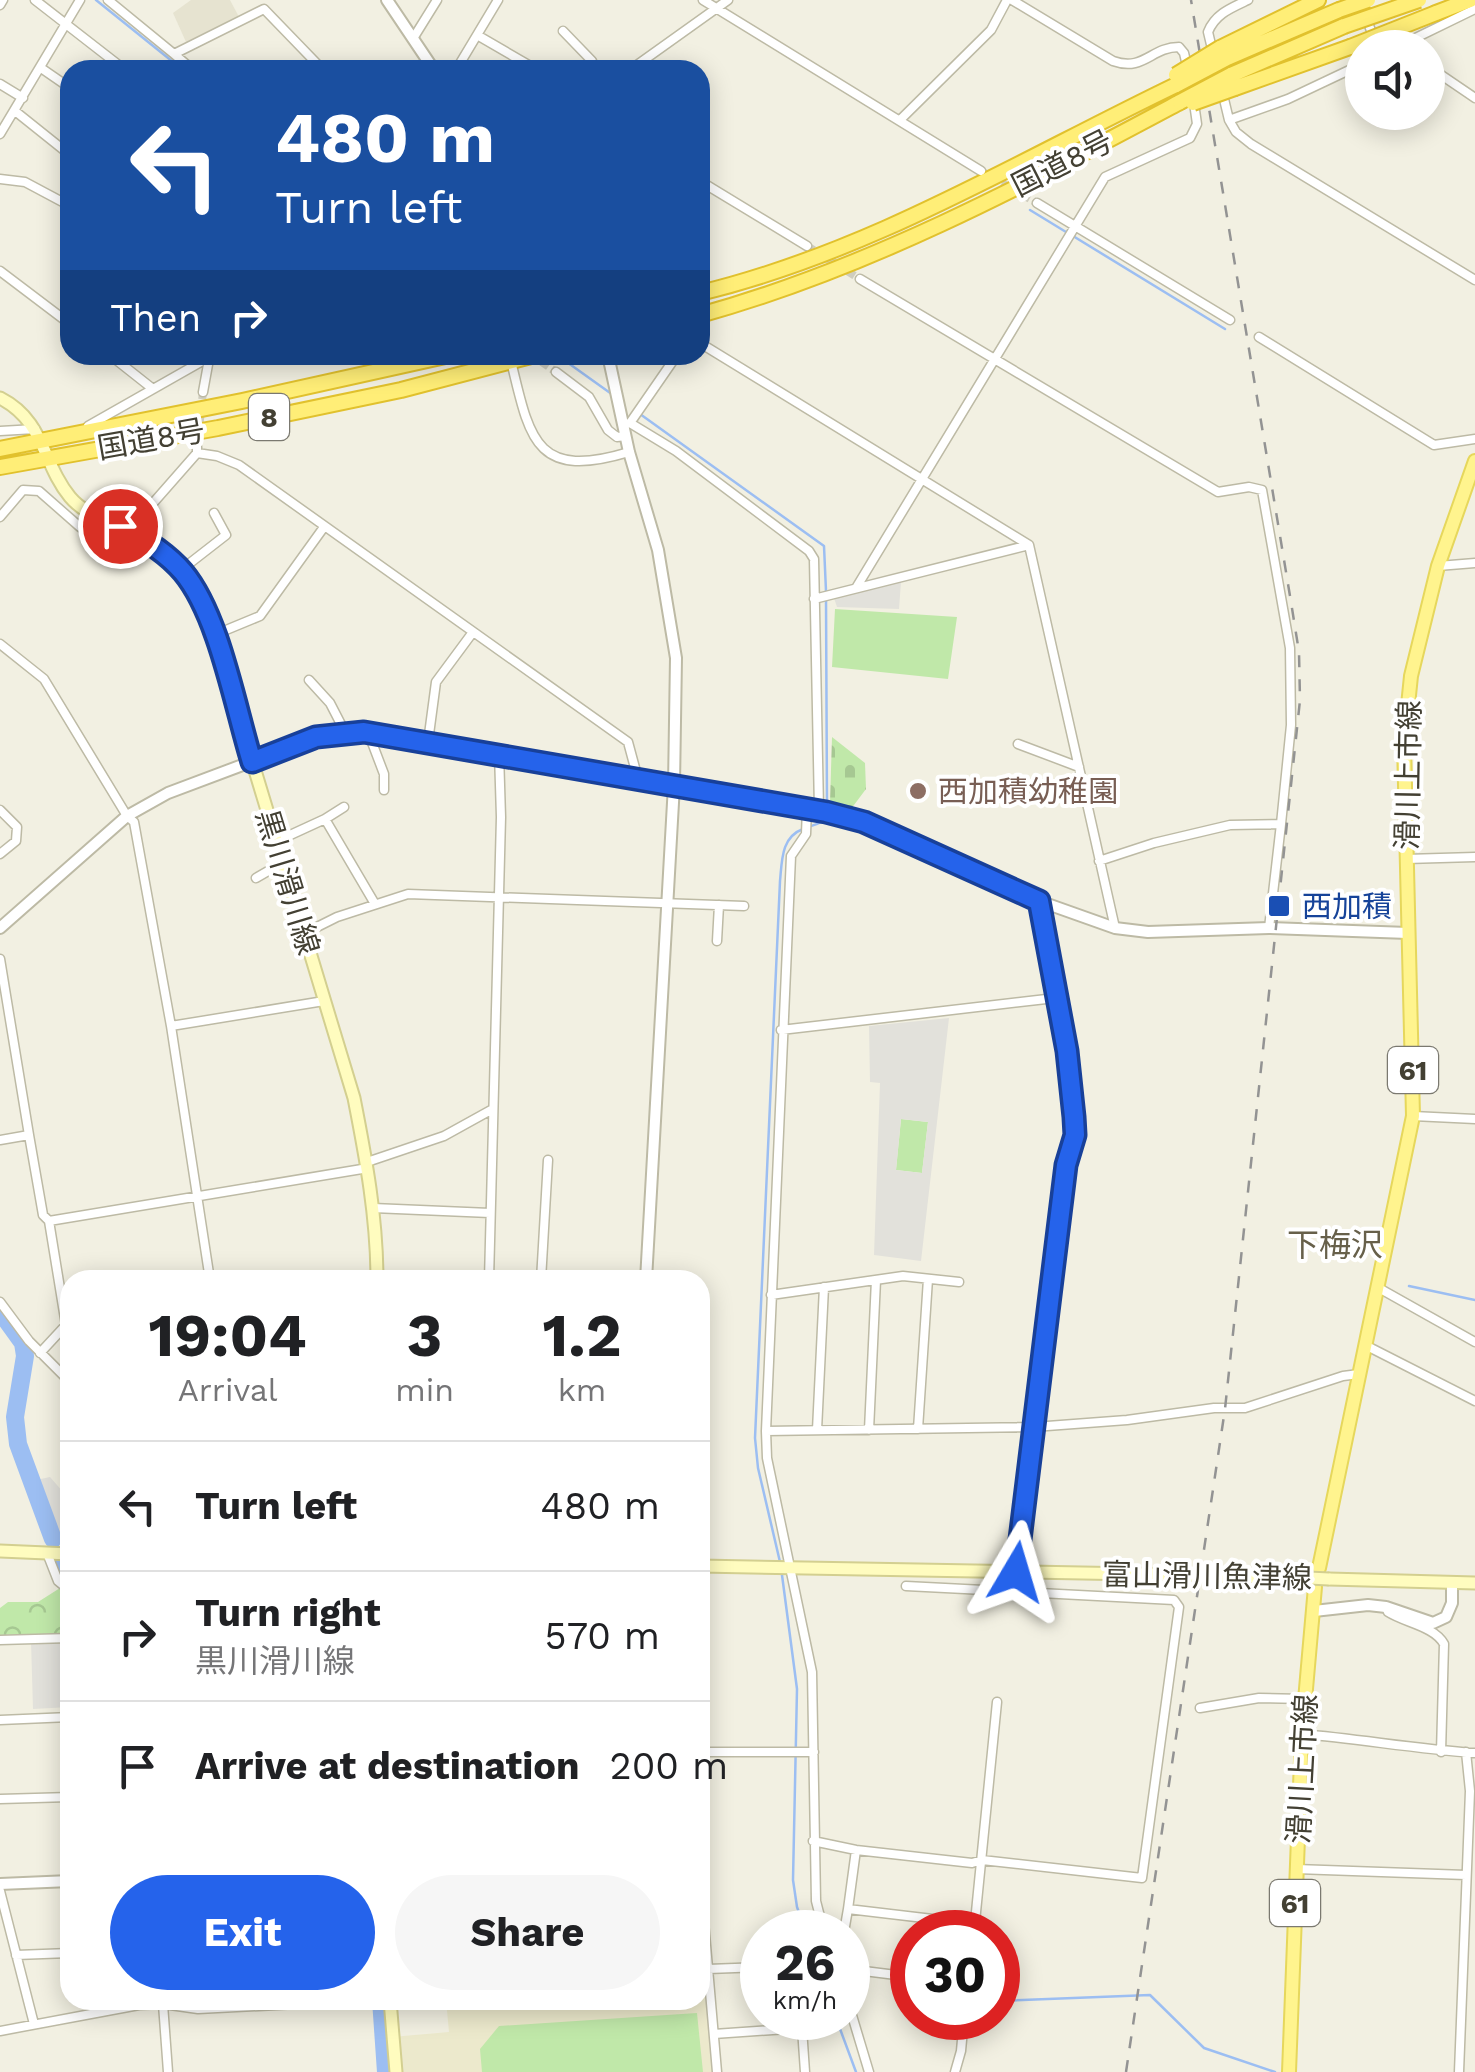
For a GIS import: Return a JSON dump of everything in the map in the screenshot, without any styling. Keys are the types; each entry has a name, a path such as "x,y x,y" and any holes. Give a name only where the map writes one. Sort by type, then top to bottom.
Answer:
{"highway":[{"path":"1223,53 1318,0"},
{"name":"国道8号","path":"710,291 833,252 1004,174 1137,104 1223,53 1368,0"},
{"path":"1233,81 1344,26 1419,0"},
{"path":"1233,81 1350,47 1470,0"},
{"name":"国道8号","path":"710,311 848,266 1233,81"},
{"name":"国道8号","path":"0,450 403,365"},
{"name":"国道8号","path":"0,467 42,441 218,428 401,390 497,365"}],"main road":[{"name":"黒川滑川線","path":"0,398 13,405 42,441 70,496 96,516 138,535 181,570 196,591 214,635 354,1098 368,1165 376,1270"},
{"name":"滑川上市線","path":"1320,1568 1413,1116 1406,724 1414,662 1438,566 1475,461"},
{"path":"0,1551 60,1554"},
{"name":"富山滑川魚津線","path":"710,1566 1475,1583"},
{"name":"滑川上市線","path":"1289,2072 1302,1734 1316,1587"},
{"path":"391,2010 396,2072"}],"street":[{"path":"35,0 112,60"},
{"path":"0,134 80,0"},
{"path":"108,0 181,60"},
{"path":"387,0 426,60"},
{"path":"414,38 437,0"},
{"path":"462,60 498,0"},
{"path":"703,0 981,170"},
{"path":"643,60 728,0"},
{"path":"856,588 1106,177 1190,138 1197,124 1184,52 1179,47 1167,47 1139,64 1126,66 1010,0 990,30 900,120"},
{"path":"1248,0 1229,8 1213,21 1208,32 1228,120 1236,132 1475,280"},
{"path":"1358,0 1370,30"},
{"path":"174,54 264,9 313,60"},
{"path":"1432,30 1475,9"},
{"path":"563,31 591,60"},
{"path":"476,36 517,60"},
{"path":"41,68 60,81"},
{"path":"1228,120 1288,99 1345,72"},
{"path":"1445,78 1475,98"},
{"path":"0,84 23,98"},
{"path":"15,111 60,147"},
{"path":"0,179 25,182 60,201"},
{"path":"710,187 807,246"},
{"path":"1037,203 1230,320"},
{"path":"0,271 60,316"},
{"path":"860,279 1218,492 1249,487 1262,490 1290,648 1290,725 1269,928"},
{"path":"1259,338 1434,445 1475,440"},
{"path":"710,349 1029,545 1116,928"},
{"path":"124,365 153,388"},
{"path":"0,431 42,441 93,425 196,365"},
{"path":"203,392 209,365"},
{"path":"513,365 525,421 536,441 554,455 573,462 594,462 629,452"},
{"path":"610,365 629,452 658,550 676,658 674,785 647,1270"},
{"path":"556,372 590,397 608,430 617,437 671,365"},
{"path":"626,428 676,450 810,551 814,559 813,809 806,834 791,856 766,1431 767,1458 812,1672 813,1841 818,1910"},
{"path":"138,535 146,510 197,450 238,465 628,742 638,779"},
{"path":"0,517 23,490 39,491 80,527 96,516"},
{"path":"181,570 226,535 214,513"},
{"path":"214,635 260,616 324,527"},
{"path":"814,599 1029,545"},
{"path":"1438,566 1475,563"},
{"path":"428,742 436,682 473,632"},
{"path":"0,644 44,680 134,822 171,1026 208,1270"},
{"path":"309,680 330,704 345,732"},
{"path":"368,732 384,774 384,790"},
{"path":"0,928 127,816 168,793 316,737 368,732 813,809 864,822 1039,901 1116,928 1148,932 1269,928 1408,933"},
{"path":"1018,744 1079,766"},
{"path":"488,1270 499,753"},
{"path":"276,842 344,807"},
{"path":"0,810 16,827 16,841 0,854"},
{"path":"325,819 376,904"},
{"path":"1099,861 1230,825 1281,824"},
{"path":"1406,859 1475,857"},
{"path":"256,878 282,862"},
{"path":"303,934 408,894 744,906"},
{"path":"1016,1572 1066,1165 1075,1135 1067,1051 1039,901"},
{"path":"718,941 719,905"},
{"path":"0,959 43,1216 49,1220 368,1165 444,1136 491,1110"},
{"path":"781,1030 1055,998"},
{"path":"171,1026 324,1002"},
{"path":"1413,1116 1475,1119"},
{"path":"0,1140 29,1136"},
{"path":"542,1270 548,1160"},
{"path":"373,1208 490,1213"},
{"path":"49,1220 60,1288"},
{"path":"772,1295 903,1276 959,1282"},
{"path":"918,1429 928,1279"},
{"path":"870,1430 876,1280"},
{"path":"1378,1287 1475,1342"},
{"path":"817,1430 824,1288"},
{"path":"0,1302 60,1372"},
{"path":"40,1352 60,1331"},
{"path":"1365,1345 1475,1401"},
{"path":"766,1431 1034,1427 1245,1408 1359,1374"},
{"path":"48,1554 60,1583"},
{"path":"1314,1611 1386,1607 1433,1623 1446,1616 1452,1602 1452,1583"},
{"path":"813,1841 856,1850 1142,1878 1178,1607 1168,1598 906,1586"},
{"path":"1386,1607 1397,1618 1438,1635 1444,1644 1441,1752"},
{"path":"0,1640 60,1638"},
{"path":"1200,1708 1259,1698 1304,1699"},
{"path":"977,1910 998,1702"},
{"path":"0,1720 60,1717"},
{"path":"1302,1734 1470,1753 1466,1875 1470,1898 1459,2072"},
{"path":"710,1752 814,1752"},
{"path":"0,1799 60,1796"},
{"path":"856,1850 848,1909 890,1915"},
{"path":"1296,1869 1466,1875"},
{"path":"34,2024 0,1888 60,1883"},
{"path":"16,1954 60,1952"},
{"path":"710,1970 740,1968"},
{"path":"710,1991 717,2072"},
{"path":"0,2030 124,2010"},
{"path":"163,2010 168,2072"},
{"path":"714,2034 740,2032"},
{"path":"803,2040 805,2072"},
{"path":"859,2040 869,2072"},
{"path":"955,2072 962,2040"}],"shaded area":[{"path":"191,0 230,0 239,17 186,42 173,13"},
{"path":"901,582 899,609 837,607 834,598"},
{"path":"949,1018 921,1261 874,1255 880,1083 870,1082 869,1026","holes":["901,1119 928,1122 922,1173 896,1170"]},
{"path":"50,1477 60,1488 60,1542 58,1542 36,1480"},
{"path":"60,1640 60,1708 33,1709 31,1641"},
{"path":"710,1992 717,2072 396,2072 392,2037 449,2032 447,2010 710,2010"}],"green space":[{"path":"835,609 957,617 948,679 832,667"},
{"path":"832,737 865,763 866,789 851,809 830,803"},
{"path":"901,1119 928,1122 922,1173 896,1170"},
{"path":"60,1588 60,1634 0,1635 0,1608 8,1602 38,1602"},
{"path":"697,2013 703,2072 482,2072 480,2049 499,2026"}],"waterway":[{"path":"96,0 171,60"},
{"path":"1030,210 1066,232"},
{"path":"1073,236 1225,329"},
{"path":"571,365 613,395"},
{"path":"640,414 824,546 826,591"},
{"path":"826,599 827,806"},
{"path":"780,1562 755,1438 780,881 784,850 790,838 827,819 827,814"},
{"path":"1409,1286 1475,1300"},
{"path":"0,1311 23,1343 25,1356 15,1417 18,1444 53,1539"},
{"path":"782,1575 797,1689 793,1880 798,1910"},
{"path":"1020,2000 1150,1995 1204,2048 1275,2072"},
{"path":"382,2010 386,2072"},
{"path":"844,2040 856,2072"}],"tunnel":[{"path":"981,171 1037,203"},
{"path":"807,246 860,279"},
{"path":"546,365 556,372"},
{"path":"197,447 203,392"}],"railway":[{"path":"1126,2072 1225,1409 1300,700 1299,652 1191,0"}],"place":[{"name":"西加積幼稚園","path":"918,791"},
{"name":"西加積","path":"1279,906"}],"district":[{"name":"下梅沢","path":"1335,1245"}],"route":[{"path":"120,526 160,551 196,591 208,615 252,762 337,732 364,732 499,753 864,822 1039,901 1067,1051 1075,1135 1066,1165 1016,1572"}]}
